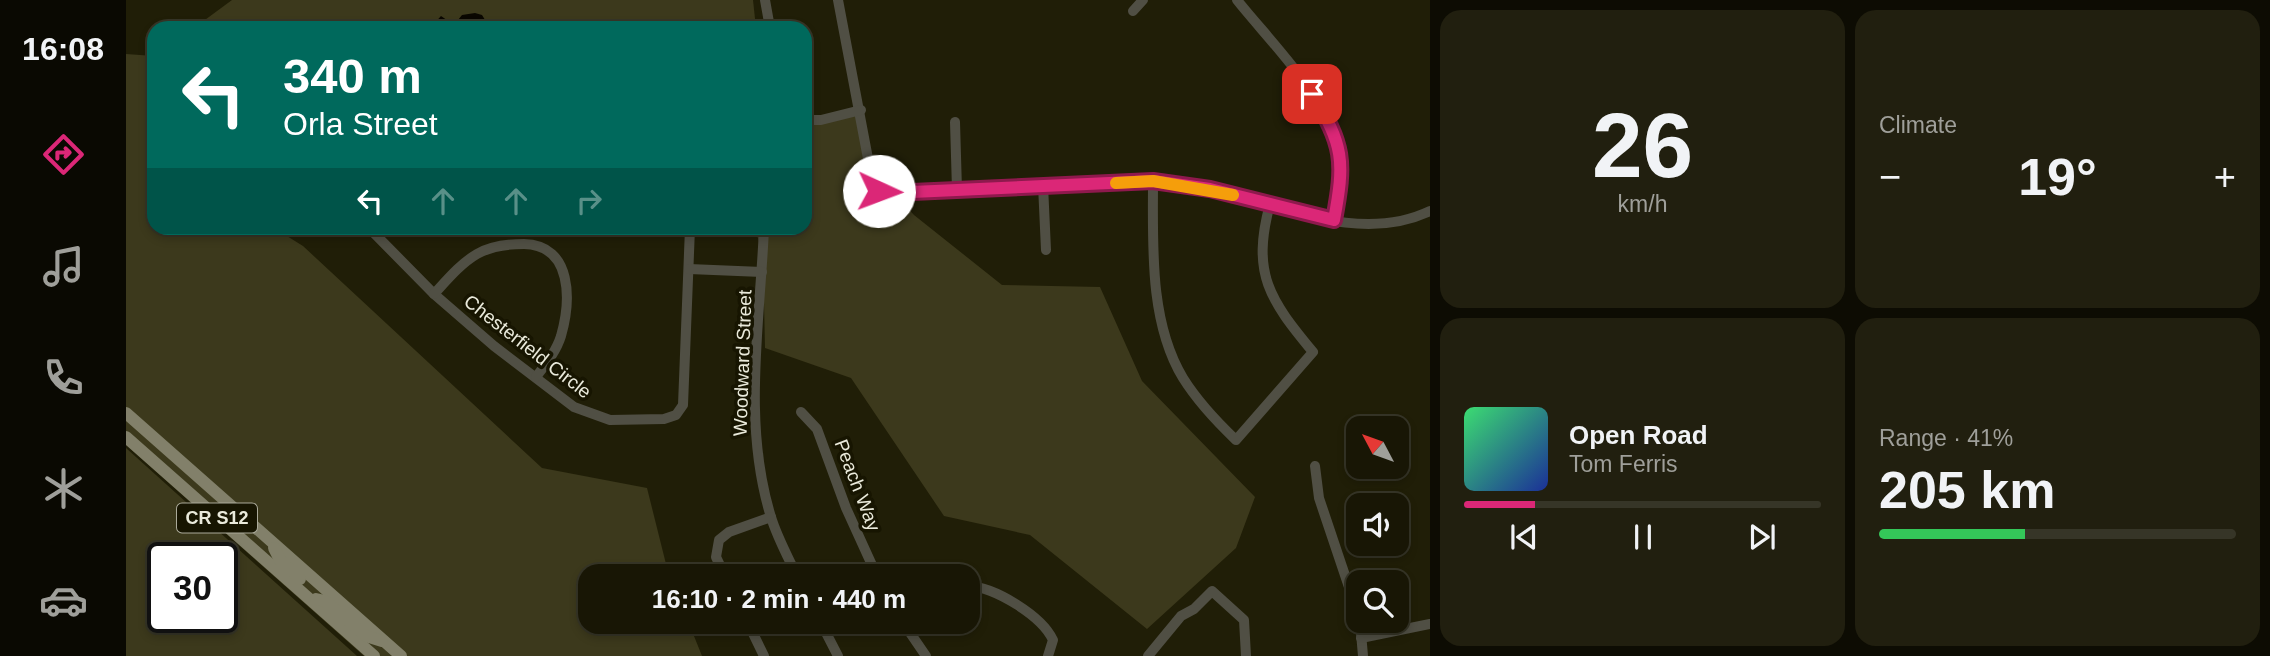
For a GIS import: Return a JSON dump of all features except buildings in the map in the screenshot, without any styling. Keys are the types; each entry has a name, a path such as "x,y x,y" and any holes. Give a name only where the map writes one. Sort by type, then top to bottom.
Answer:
{"main road":[{"name":"CR S12","path":"126,412 401,656"},
{"name":"CR S12","path":"126,437 374,656"},
{"path":"270,540 280,560 306,586 309,598 325,601 366,636 386,642"}],"street":[{"path":"765,0 769,21"},
{"path":"838,0 861,110 873,186 879,191 1153,181 1210,189 1334,220 1378,226 1413,219 1430,211"},
{"path":"1133,11 1143,0"},
{"path":"1237,0 1312,94 1333,127 1342,165 1334,220"},
{"path":"812,120 861,110"},
{"path":"955,122 957,190"},
{"path":"1153,181 1153,254 1169,349 1183,377 1206,410 1236,440 1313,352 1278,310 1265,276 1261,252 1270,204"},
{"path":"1043,185 1046,250"},
{"name":"Chesterfield Circle","path":"376,235 434,294 536,377 574,407 610,420 664,419 676,415 683,405 690,235"},
{"name":"Woodward Street","path":"764,235 754,401 757,452 771,517 792,564"},
{"path":"434,294 458,269 491,248 533,244 555,254 564,264 565,314 560,338 536,377"},
{"path":"689,269 762,272"},
{"name":"Peach Way","path":"801,412 817,429 846,508 872,564"},
{"path":"1315,466 1319,498 1346,578"},
{"path":"719,564 716,557 719,540 729,532 771,517"},
{"path":"980,589 1004,596 1048,629 1053,640 1048,656"},
{"path":"1148,656 1181,616 1194,609 1212,590 1244,620 1246,656"},
{"path":"1361,638 1430,624"},
{"path":"1361,633 1363,656"},
{"path":"753,634 764,656"},
{"path":"827,634 838,656"},
{"path":"911,634 926,656"}],"shaded area":[{"path":"232,0 753,0 755,21 204,21"},
{"path":"475,13 482,15 486,21 457,21 462,15"},
{"path":"126,54 147,56 147,235 285,235 303,246 542,468 647,488 666,564 578,564 578,634 693,634 702,656 364,656 126,445"},
{"path":"860,111 872,169 914,215 1002,285 1100,287 1142,381 1255,497 1236,548 1147,629 1030,535 944,516 851,378 765,348 763,256 757,235 812,235 812,119"},
{"path":"126,448 230,542 147,542 147,633 238,633 238,549 357,656 126,656"}],"slow traffic":[{"path":"1116,183 1153,181 1233,195"}],"route":[{"path":"879,191 890,193 1153,181 1210,189 1334,220 1342,165 1333,127 1312,94"}]}
